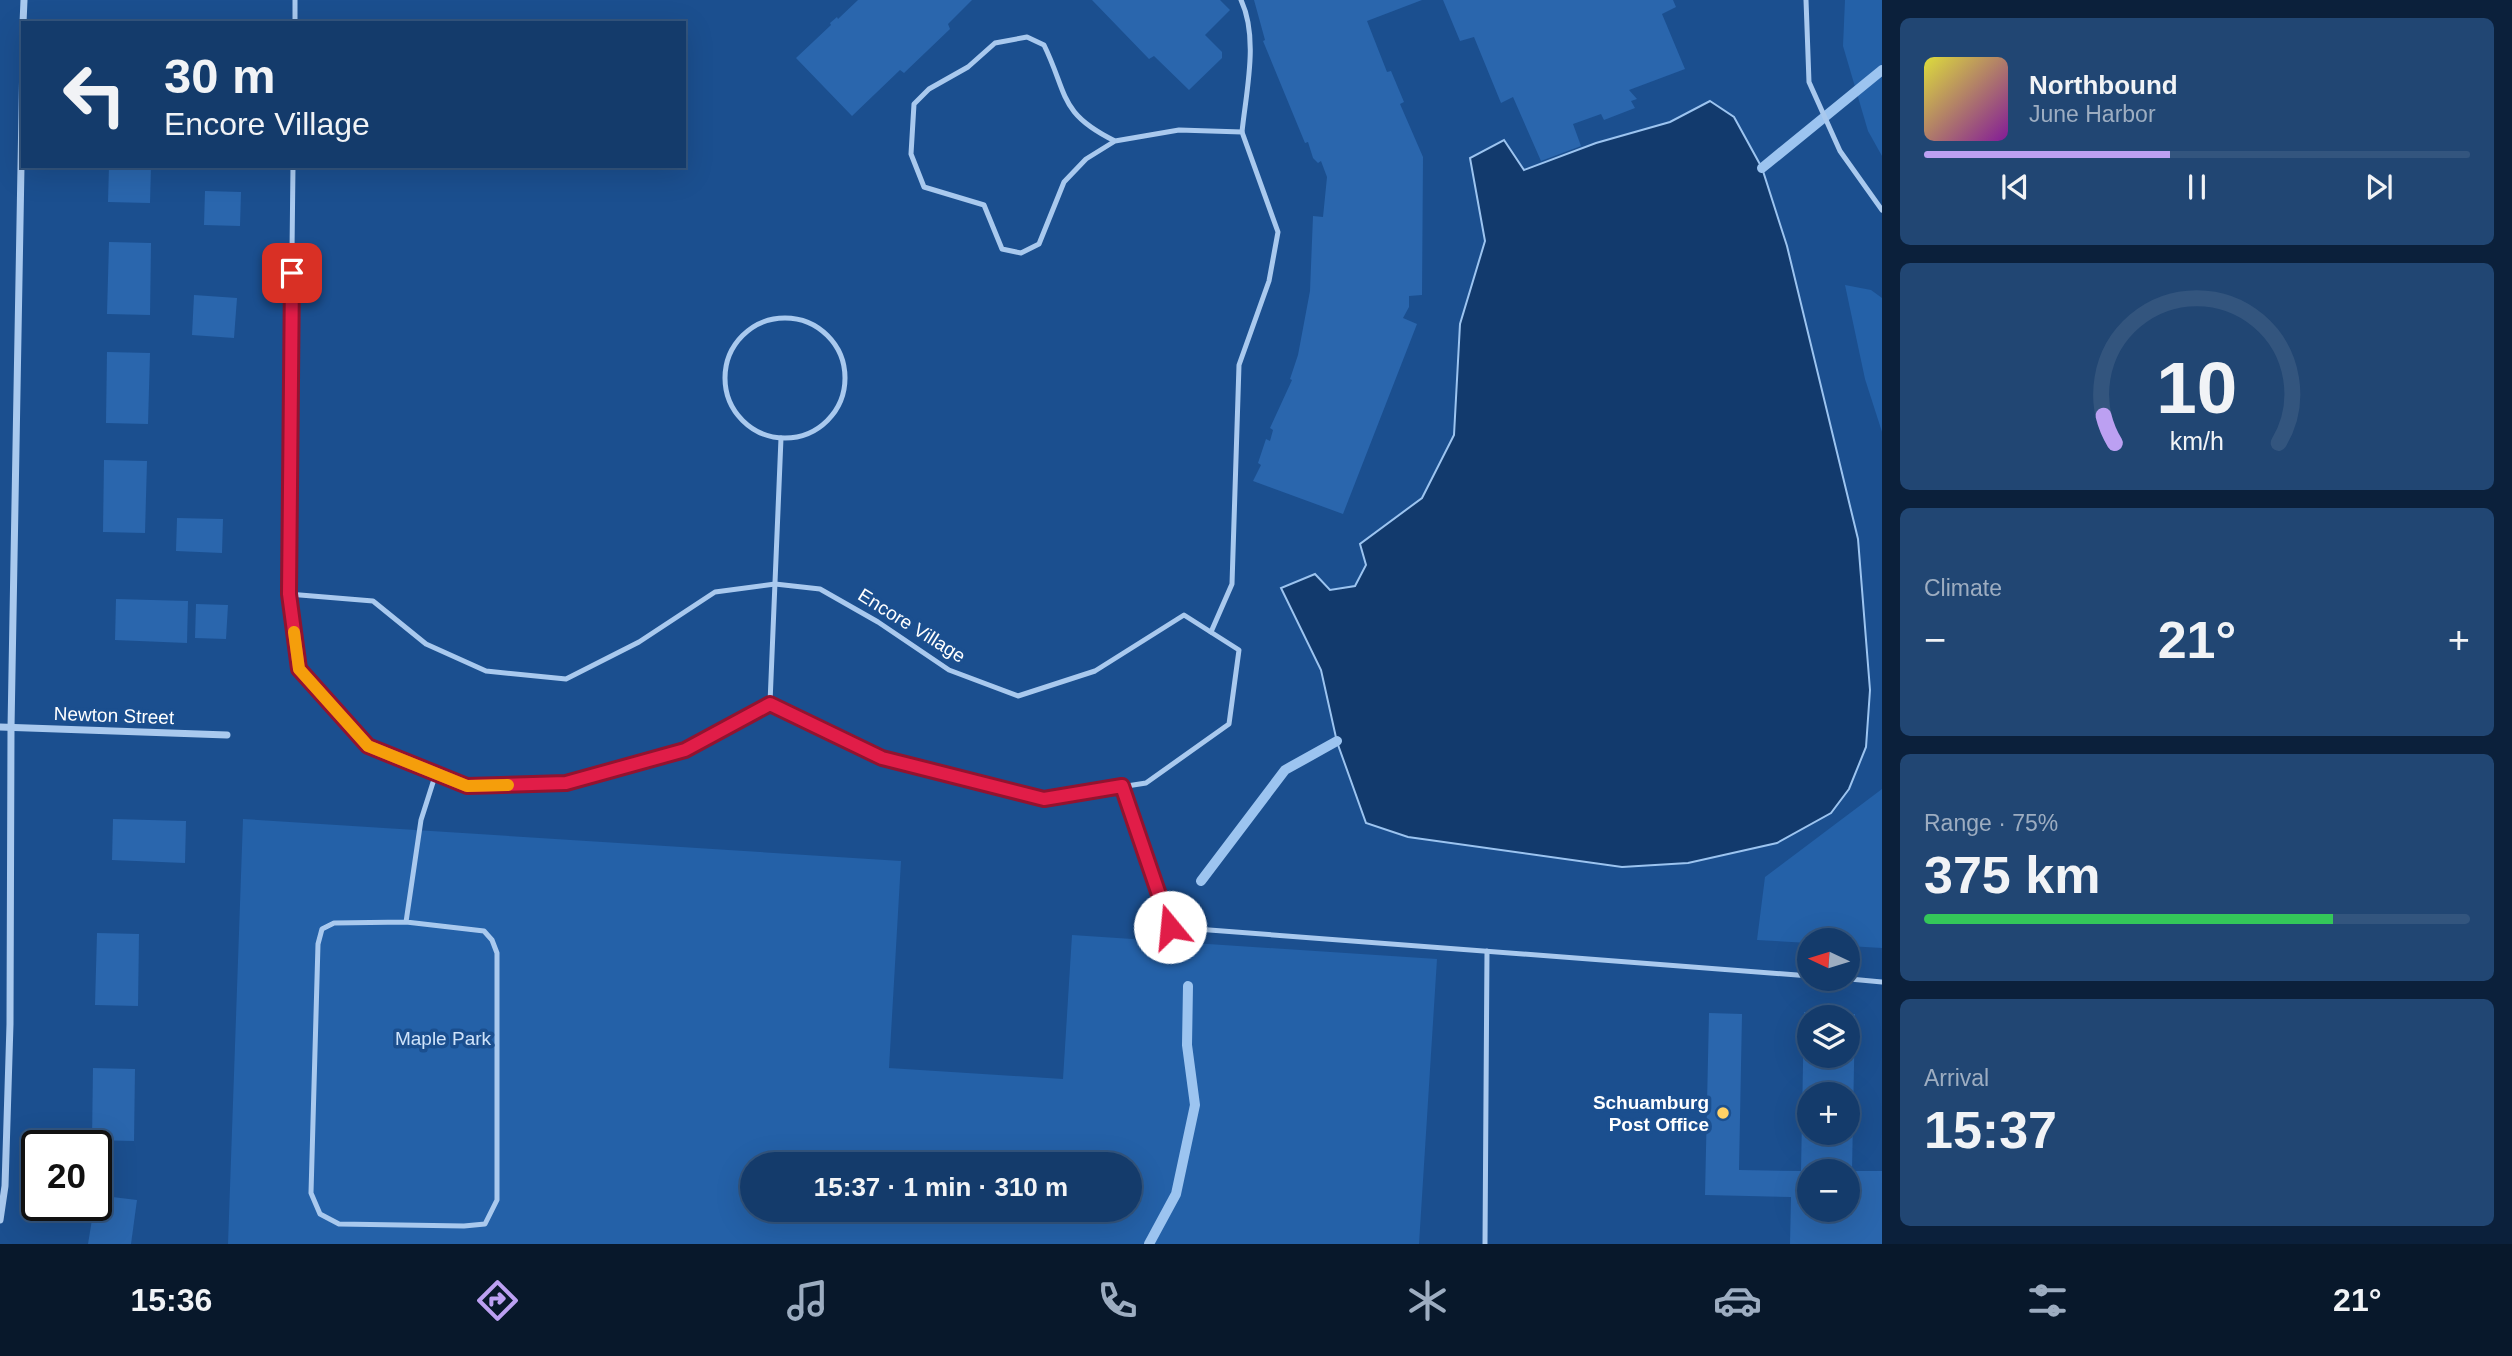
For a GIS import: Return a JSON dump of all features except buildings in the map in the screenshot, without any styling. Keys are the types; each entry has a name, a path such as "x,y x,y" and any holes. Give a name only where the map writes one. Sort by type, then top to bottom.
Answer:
{"street":[{"path":"23,21 24,0"},
{"path":"0,1220 5,1186 10,1024 11,728 21,166"},
{"name":"Newton Street","path":"0,727 227,735"}],"lane":[{"path":"295,0 295,21"},
{"path":"1211,632 1231,584 1238,365 1269,281 1278,232 1242,132 1250,46 1247,11 1241,0"},
{"path":"1805,0 1808,82 1840,151 1882,210"},
{"path":"1115,141 1096,131 1068,106 1044,45 1027,37 995,43 968,66 929,89 915,104 911,154 924,187 936,193 984,205 1002,249 1021,253 1038,243 1064,182 1086,159 1115,141 1179,130 1242,132"},
{"path":"293,168 289,594 299,669 368,746 467,786 566,783 685,750 770,704 781,438"},
{"path":"785,317 805,321 828,337 842,362 844,381 841,399 831,415 817,428 800,436 781,438 761,433 744,422 732,406 725,386 726,366 734,346 747,331 765,321 785,317"},
{"name":"Encore Village","path":"289,594 373,601 426,644 486,671 566,679 639,642 715,592 775,583 820,589 878,622 949,670 1018,696 1095,671 1184,615 1239,650 1229,724 1146,783 1044,799 882,758 770,704"},
{"path":"406,922 422,820 436,773"},
{"path":"1122,786 1170,927 1797,975"},
{"path":"406,922 484,931 492,940 497,953 497,1200 485,1224 339,1224 320,1214 311,1193 318,944 321,929 334,923 406,922"},
{"path":"1485,1244 1487,951"},
{"path":"1860,980 1882,982"},
{"path":"0,1023 10,1024"}],"green space":[{"path":"1845,0 1882,0 1882,156 1868,131 1843,46"},
{"path":"1845,285 1871,290 1882,298 1882,432 1865,379"},
{"path":"1882,789 1882,948 1860,947 1860,928 1797,928 1797,942 1757,940 1765,877"},
{"name":"Maple Park","path":"243,819 901,861 889,1068 1063,1079 1072,935 1437,959 1419,1244 228,1244"}],"shaded area":[{"path":"1710,101 1734,117 1762,168 1787,246 1858,539 1870,690 1866,747 1849,789 1831,813 1777,843 1688,863 1622,867 1408,837 1366,823 1337,742 1321,670 1281,588 1315,574 1330,590 1355,586 1366,565 1360,544 1422,498 1454,435 1460,324 1485,241 1470,158 1504,140 1524,170 1596,143 1670,122"}],"waterway":[{"path":"1762,168 1882,70"},
{"path":"1201,881 1285,770 1337,741"},
{"path":"1149,1244 1176,1194 1195,1105 1187,1045 1188,986"}],"slow traffic":[{"path":"294,632 299,669 368,746 467,786 508,785"}],"place":[{"name":"Schuamburg Post Office","path":"1723,1113"}],"route":[{"path":"292,273 289,594 299,669 368,746 467,786 566,783 685,750 770,704 882,758 1044,799 1122,786 1170,927"}]}
